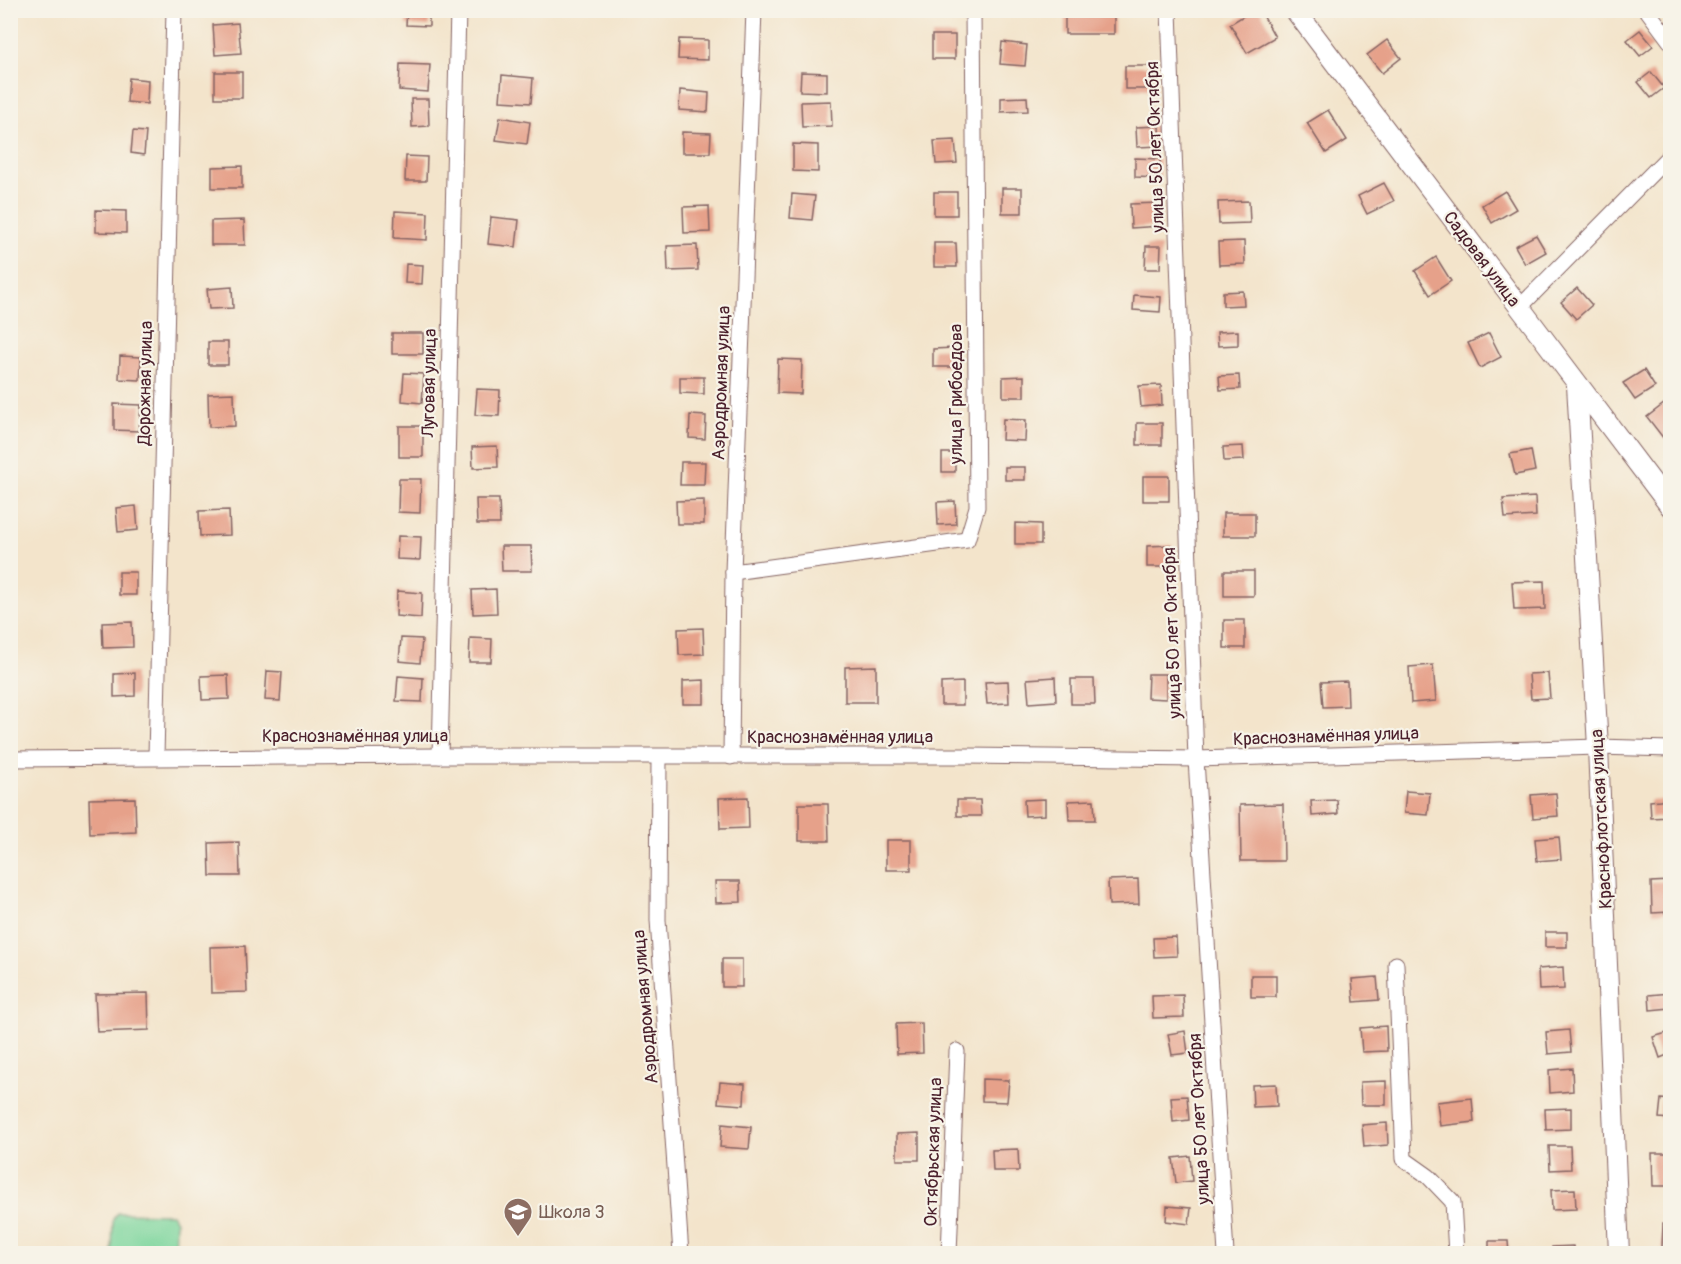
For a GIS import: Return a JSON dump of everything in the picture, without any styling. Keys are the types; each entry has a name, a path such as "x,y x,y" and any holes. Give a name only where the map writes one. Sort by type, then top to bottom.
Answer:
{"street":[{"name":"Дорожная улица","path":"156,756 174,10"},
{"name":"Луговая улица","path":"440,756 458,10"},
{"name":"Аэродромная улица","path":"731,757 733,572 754,10"},
{"name":"улица Грибоедова","path":"733,572 967,540 976,507 974,10"},
{"name":"улица 50 лет Октября","path":"1169,10 1196,759 1226,1254"},
{"name":"Садовая улица","path":"1294,10 1671,506"},
{"path":"1647,10 1671,41"},
{"path":"1519,308 1671,155"},
{"name":"Краснофлотская улица","path":"1577,385 1598,747 1620,1254"},
{"name":"Краснознамённая улица","path":"10,759 156,756 969,756 1196,759 1598,747 1671,749"},
{"name":"Аэродромная улица","path":"659,757 658,920 681,1254"},
{"path":"1396,964 1404,1160 1428,1176 1453,1202 1456,1254"},
{"name":"Октябрьская улица","path":"949,1254 957,1051"}],"green space":[{"path":"118,1213 172,1214 176,1221 175,1253 112,1253 113,1219"}],"building":[{"path":"407,10 429,10 429,26 406,25"},
{"path":"997,10 1026,10 1026,16"},
{"path":"1065,10 1114,10 1114,34 1065,34"},
{"path":"1253,10 1260,10 1275,37 1247,53 1230,24"},
{"path":"238,23 241,53 215,55 213,25"},
{"path":"1640,30 1653,46 1640,56 1627,40"},
{"path":"932,35 955,35 955,59 932,59"},
{"path":"679,39 708,40 708,60 678,59"},
{"path":"1387,40 1401,58 1382,73 1367,55"},
{"path":"1002,42 1027,45 1025,66 1000,64"},
{"path":"400,64 430,65 428,92 399,90"},
{"path":"1125,66 1157,66 1157,89 1125,89"},
{"path":"215,72 242,72 242,98 215,98"},
{"path":"801,72 827,73 827,92 800,91"},
{"path":"1651,72 1664,88 1651,98 1638,82"},
{"path":"502,75 533,78 531,103 500,101"},
{"path":"129,78 148,80 147,104 127,102"},
{"path":"680,90 709,93 708,112 679,110"},
{"path":"1027,97 1028,111 1001,112 1001,98"},
{"path":"411,99 428,99 429,126 412,127"},
{"path":"831,101 832,126 802,127 801,102"},
{"path":"1328,110 1347,140 1326,153 1307,123"},
{"path":"500,117 530,122 527,144 496,140"},
{"path":"1159,126 1160,146 1137,147 1136,127"},
{"path":"133,131 146,132 144,155 131,153"},
{"path":"682,132 711,133 710,153 682,153"},
{"path":"955,140 957,163 936,164 934,141"},
{"path":"793,144 818,145 818,172 793,171"},
{"path":"406,156 427,157 426,181 405,181"},
{"path":"1135,158 1160,159 1160,178 1135,177"},
{"path":"242,166 242,188 212,188 212,167"},
{"path":"1384,183 1394,201 1367,214 1358,196"},
{"path":"1002,188 1022,188 1022,213 1002,213"},
{"path":"1505,191 1516,209 1492,223 1482,205"},
{"path":"934,192 957,192 957,215 934,215"},
{"path":"792,194 815,196 812,220 790,218"},
{"path":"1249,201 1250,223 1219,224 1218,202"},
{"path":"1160,203 1161,226 1131,228 1130,204"},
{"path":"709,206 710,232 684,233 683,207"},
{"path":"96,210 126,211 126,233 96,232"},
{"path":"395,211 428,213 427,240 394,238"},
{"path":"491,217 519,220 516,247 488,244"},
{"path":"244,220 245,245 211,245 211,221"},
{"path":"1536,235 1546,252 1525,264 1515,246"},
{"path":"1244,241 1245,264 1219,265 1218,242"},
{"path":"934,243 956,243 957,267 934,267"},
{"path":"697,245 698,270 668,271 667,246"},
{"path":"1146,246 1161,246 1160,269 1145,269"},
{"path":"1436,257 1451,281 1430,295 1415,271"},
{"path":"406,264 423,265 422,284 405,283"},
{"path":"232,287 233,308 209,309 207,289"},
{"path":"1577,288 1592,305 1576,319 1561,302"},
{"path":"1243,291 1244,305 1223,306 1223,292"},
{"path":"1134,295 1161,297 1160,312 1133,310"},
{"path":"1238,331 1238,345 1218,346 1217,332"},
{"path":"392,333 423,333 423,354 392,354"},
{"path":"1489,333 1501,357 1480,368 1468,343"},
{"path":"208,342 228,342 228,365 208,365"},
{"path":"954,348 955,367 933,367 933,349"},
{"path":"120,356 141,357 140,380 119,379"},
{"path":"778,359 802,360 801,394 777,393"},
{"path":"1644,370 1655,387 1635,400 1623,383"},
{"path":"404,373 424,374 422,403 402,401"},
{"path":"1239,375 1240,389 1220,390 1219,376"},
{"path":"1024,376 1024,397 1003,397 1003,377"},
{"path":"680,377 704,377 704,394 680,393"},
{"path":"1161,385 1162,405 1141,407 1139,386"},
{"path":"477,389 500,390 499,416 475,415"},
{"path":"234,393 235,426 209,427 208,394"},
{"path":"1665,403 1670,410 1670,434 1664,439 1647,417"},
{"path":"114,404 141,405 139,431 114,430"},
{"path":"690,415 706,416 705,439 689,438"},
{"path":"1003,419 1026,420 1025,441 1002,440"},
{"path":"1137,423 1162,423 1162,445 1137,445"},
{"path":"399,426 423,426 423,457 399,457"},
{"path":"497,446 498,467 473,468 472,447"},
{"path":"1243,446 1244,460 1224,461 1223,447"},
{"path":"1531,450 1535,471 1515,475 1510,454"},
{"path":"942,453 955,453 955,472 942,472"},
{"path":"681,462 705,462 704,485 680,485"},
{"path":"1005,467 1025,467 1025,480 1005,480"},
{"path":"1143,476 1169,476 1169,501 1143,501"},
{"path":"399,479 421,479 420,513 398,512"},
{"path":"1535,497 1536,516 1505,518 1503,499"},
{"path":"476,499 499,499 500,524 477,524"},
{"path":"704,500 704,524 677,524 676,501"},
{"path":"955,501 956,524 938,525 937,502"},
{"path":"136,506 138,530 118,532 116,508"},
{"path":"229,510 230,535 200,536 199,511"},
{"path":"1223,513 1255,513 1255,536 1223,536"},
{"path":"1015,523 1041,524 1041,544 1015,544"},
{"path":"398,536 421,537 420,560 397,559"},
{"path":"1172,545 1172,567 1147,567 1147,546"},
{"path":"501,546 531,546 532,571 502,571"},
{"path":"1224,571 1254,571 1254,596 1224,596"},
{"path":"119,572 136,572 136,595 119,595"},
{"path":"1544,581 1545,609 1514,610 1512,582"},
{"path":"496,589 497,613 473,614 472,590"},
{"path":"397,591 422,593 421,618 396,616"},
{"path":"1224,620 1245,620 1245,648 1224,648"},
{"path":"132,622 133,647 103,648 102,623"},
{"path":"703,628 704,654 679,655 678,629"},
{"path":"401,638 422,639 420,663 399,661"},
{"path":"470,638 492,639 491,662 469,662"},
{"path":"1433,665 1436,701 1411,703 1409,667"},
{"path":"876,666 876,702 845,702 845,667"},
{"path":"267,671 282,672 280,701 265,700"},
{"path":"135,673 135,696 114,697 114,674"},
{"path":"1548,673 1550,698 1531,699 1529,674"},
{"path":"1148,674 1166,674 1166,699 1147,698"},
{"path":"228,675 229,699 202,700 201,676"},
{"path":"398,676 423,678 422,702 396,701"},
{"path":"1055,677 1056,701 1029,703 1027,679"},
{"path":"1071,679 1094,679 1095,704 1071,704"},
{"path":"704,680 704,704 683,704 683,681"},
{"path":"1008,681 1009,703 987,704 985,682"},
{"path":"1347,681 1348,706 1323,707 1321,682"},
{"path":"963,682 963,705 941,705 941,683"},
{"path":"1406,791 1430,793 1428,815 1404,813"},
{"path":"1556,793 1558,816 1533,818 1531,795"},
{"path":"748,797 749,828 720,829 719,798"},
{"path":"135,798 136,832 90,834 89,799"},
{"path":"1045,799 1045,815 1025,816 1024,800"},
{"path":"1670,799 1670,817 1651,818 1650,801"},
{"path":"957,800 980,800 981,816 957,816"},
{"path":"1094,800 1095,820 1069,820 1068,801"},
{"path":"1337,800 1338,814 1312,816 1311,801"},
{"path":"799,804 828,804 829,841 799,841"},
{"path":"1283,804 1284,861 1241,861 1240,805"},
{"path":"1559,837 1561,859 1537,861 1535,839"},
{"path":"886,840 911,840 911,870 886,870"},
{"path":"239,842 240,876 210,876 209,843"},
{"path":"1138,879 1139,904 1109,905 1108,880"},
{"path":"715,881 740,881 741,902 716,903"},
{"path":"1670,881 1670,912 1652,913 1651,882"},
{"path":"1545,932 1567,932 1567,947 1545,947"},
{"path":"1176,937 1177,956 1154,957 1153,938"},
{"path":"245,946 247,992 211,993 210,947"},
{"path":"722,959 742,959 742,987 722,987"},
{"path":"1563,967 1564,989 1539,990 1538,969"},
{"path":"1251,975 1276,975 1276,997 1251,997"},
{"path":"1377,977 1379,1000 1354,1002 1352,979"},
{"path":"148,993 149,1030 97,1032 95,994"},
{"path":"1670,993 1670,1008 1650,1010 1649,995"},
{"path":"1183,995 1184,1017 1153,1018 1152,996"},
{"path":"922,1023 923,1053 897,1054 896,1024"},
{"path":"1386,1026 1387,1051 1362,1052 1360,1028"},
{"path":"1569,1030 1571,1052 1548,1054 1546,1032"},
{"path":"1185,1031 1188,1053 1172,1055 1168,1034"},
{"path":"1670,1032 1670,1054 1660,1058 1653,1037"},
{"path":"1572,1068 1573,1091 1550,1093 1549,1070"},
{"path":"982,1079 1009,1080 1007,1102 982,1101"},
{"path":"1386,1081 1386,1105 1361,1105 1360,1082"},
{"path":"720,1082 745,1084 744,1105 718,1103"},
{"path":"1276,1084 1277,1106 1253,1107 1252,1085"},
{"path":"1187,1096 1189,1120 1173,1122 1171,1097"},
{"path":"1472,1098 1474,1122 1440,1126 1437,1102"},
{"path":"1661,1099 1670,1100 1670,1119 1659,1118"},
{"path":"1571,1108 1571,1129 1546,1130 1545,1109"},
{"path":"1387,1123 1388,1145 1364,1147 1362,1125"},
{"path":"722,1124 751,1127 749,1149 720,1147"},
{"path":"919,1133 919,1160 897,1160 897,1134"},
{"path":"1549,1146 1570,1146 1571,1169 1550,1170"},
{"path":"1018,1149 1019,1171 993,1171 992,1150"},
{"path":"1652,1153 1670,1153 1670,1186 1653,1186"},
{"path":"1190,1156 1192,1181 1176,1183 1173,1158"},
{"path":"1575,1189 1576,1209 1552,1210 1551,1190"},
{"path":"1167,1206 1191,1208 1189,1224 1166,1221"},
{"path":"1663,1224 1670,1224 1670,1248 1662,1248"},
{"path":"1489,1241 1508,1241 1509,1254 1489,1254"},
{"path":"1573,1246 1574,1254 1552,1254 1552,1247"}],"place":[{"name":"Школа 3","path":"518,1238"}]}
